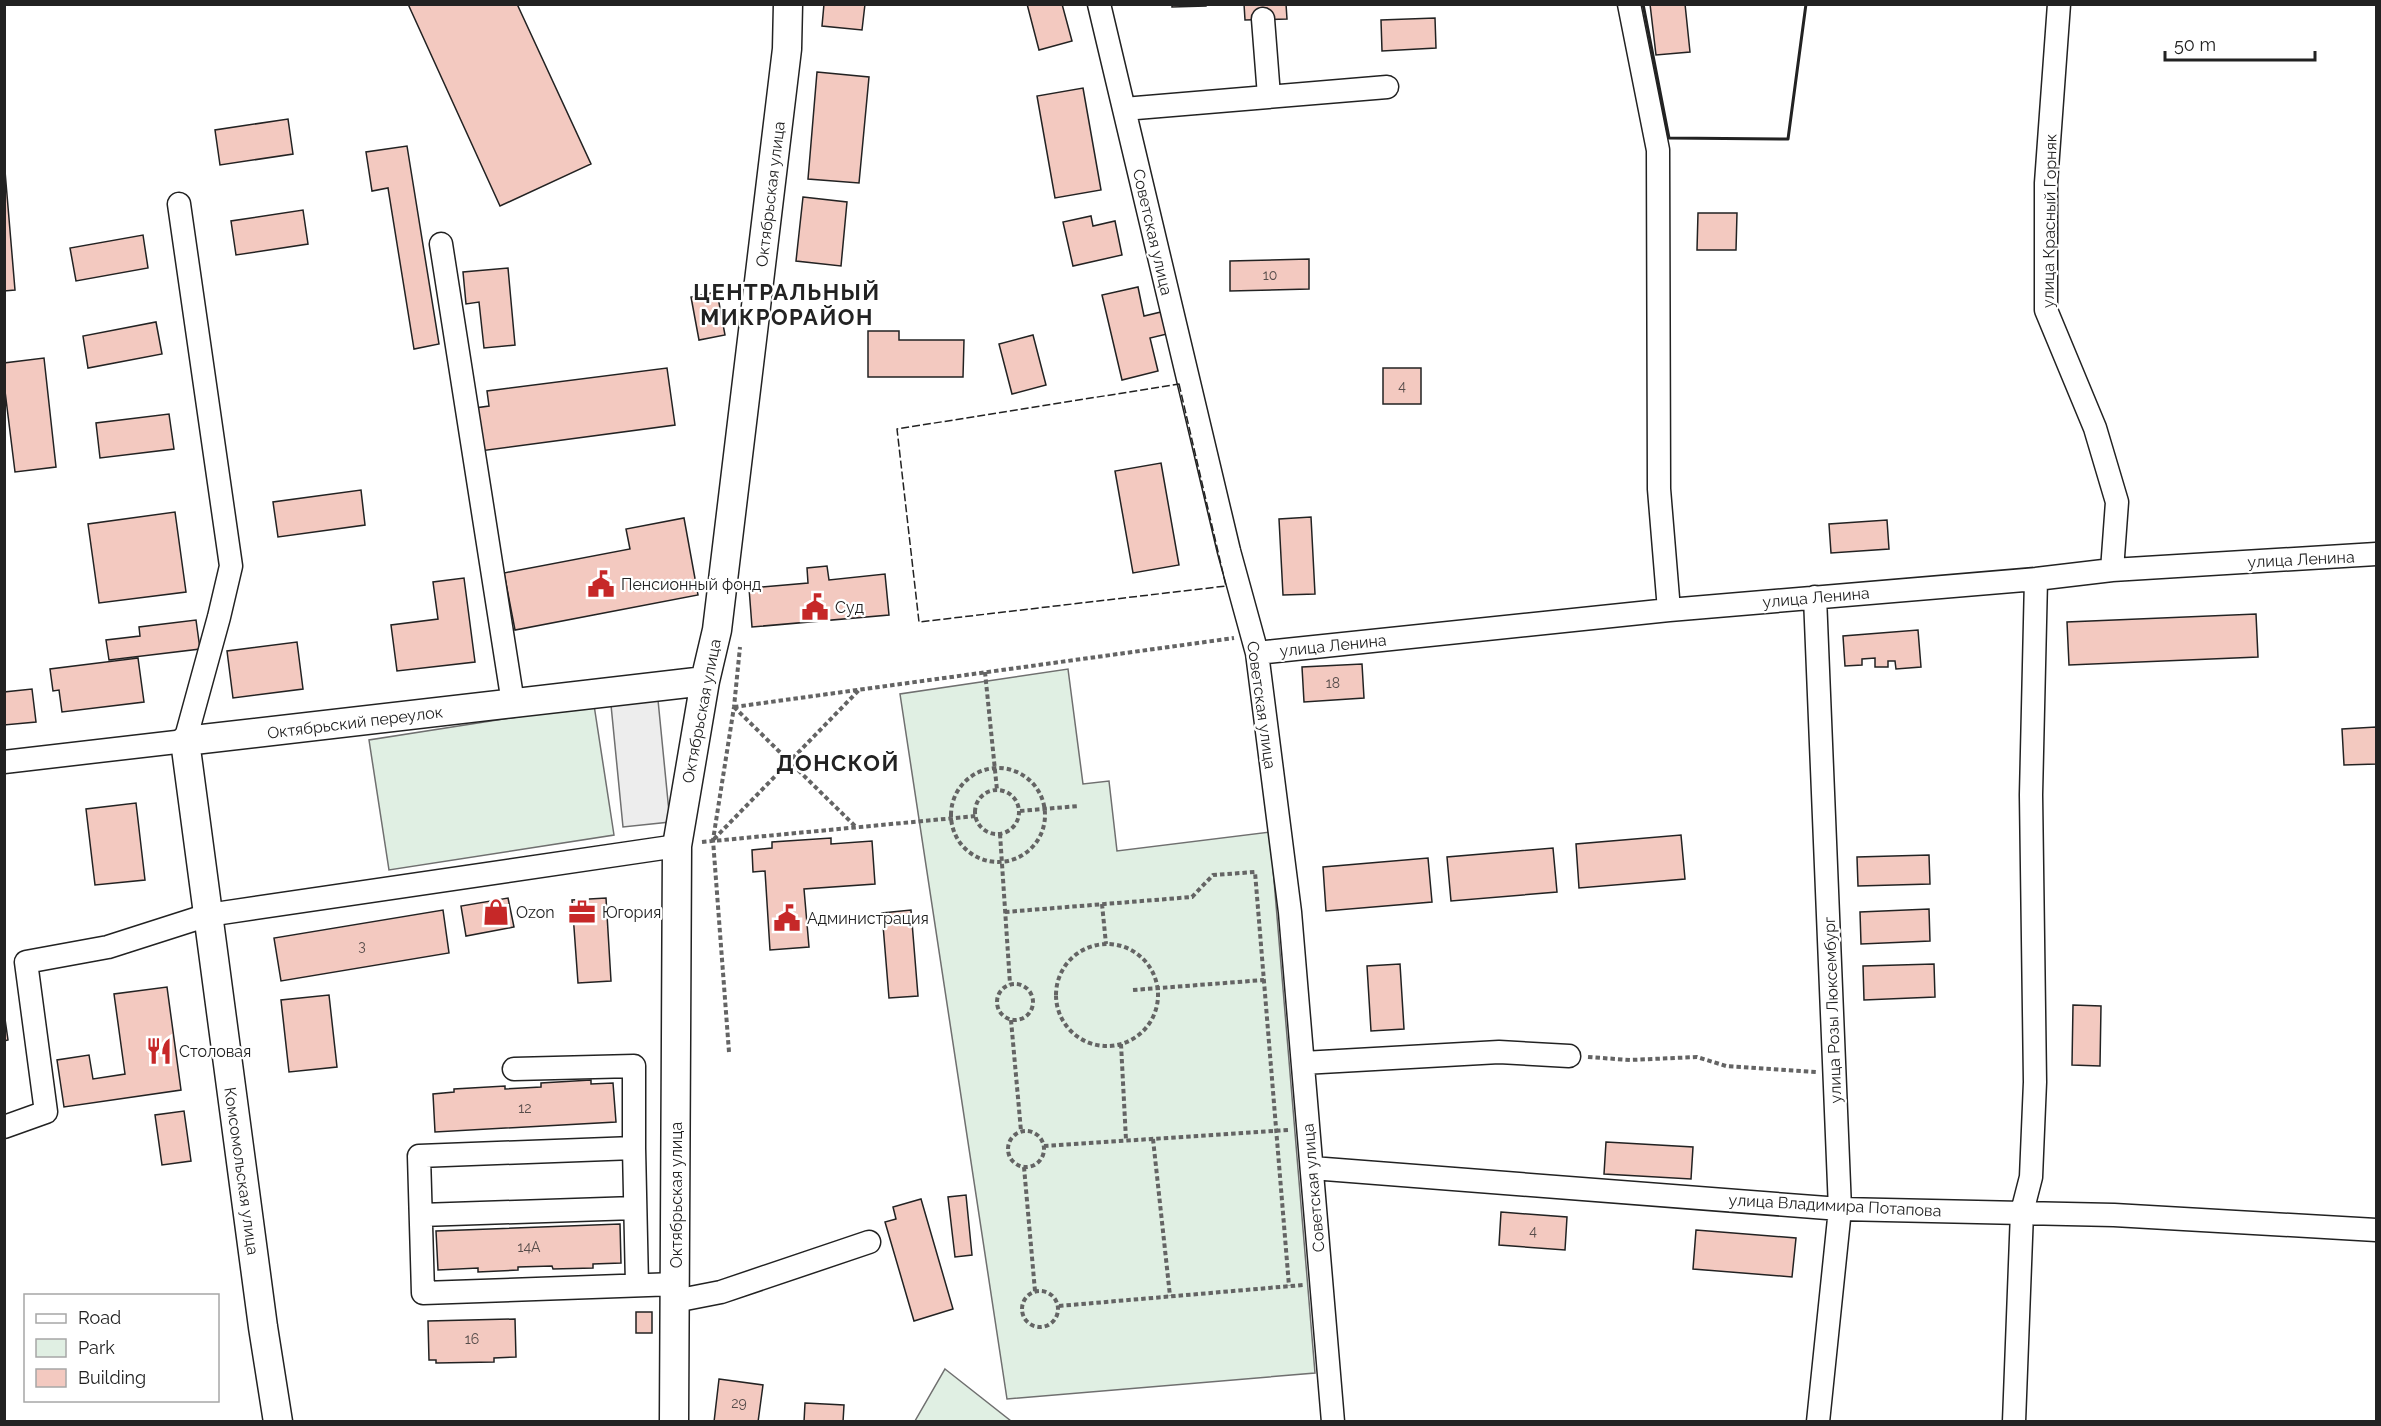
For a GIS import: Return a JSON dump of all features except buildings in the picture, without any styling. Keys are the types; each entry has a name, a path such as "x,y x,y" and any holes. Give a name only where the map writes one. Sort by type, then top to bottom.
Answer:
{"main road":[{"name":"Октябрьская улица","path":"674,1422 677,846 718,618 787,49 788,4"},
{"name":"Октябрьский переулок","path":"185,741 705,681"},
{"name":"Комсомольская улица","path":"185,741 262,1327 278,1422"}],"street":[{"name":"Советская улица","path":"1099,4 1230,551 1255,644 1290,912 1333,1422"},
{"path":"1629,4 1658,150 1659,489 1669,610"},
{"name":"улица Красный Горняк","path":"2059,4 2046,183 2046,310 2095,428 2117,502 2112,570"},
{"path":"1263,20 1269,96"},
{"path":"1124,108 1388,87"},
{"path":"179,204 231,566 185,741"},
{"path":"441,244 513,703"},
{"name":"улица Ленина","path":"1255,644 2036,579 2112,570 2376,554"},
{"path":"2014,1422 2022,1212 2031,1177 2035,1082 2031,795 2036,579"},
{"name":"улица Розы Люксембург","path":"1815,597 1840,1209 1818,1422"},
{"name":"Октябрьский переулок","path":"4,762 185,741"},
{"path":"4,1127 46,1112 26,962 108,947 208,915 677,846"},
{"path":"1303,1063 1499,1052 1569,1056"},
{"path":"514,1070 634,1066 637,1285"},
{"path":"634,1148 419,1156 423,1293 637,1285 676,1293 722,1292 869,1242"},
{"name":"улица Владимира Потапова","path":"1312,1168 1840,1209 2114,1215 2368,1230"},
{"path":"421,1215 635,1208"}],"path":[{"path":"729,1052 713,840 734,707 740,639"},
{"path":"734,707 985,672 1255,644"},
{"path":"985,672 997,790"},
{"path":"713,840 860,689"},
{"path":"734,707 856,827"},
{"path":"995,767 1012,770 1028,778 1042,797 1045,809 1045,822 1035,844 1014,859 1002,862 989,862 967,851 953,831 950,819 951,806 961,784 982,770 995,767"},
{"path":"997,790 1004,790 1015,798 1020,811 1014,826 1000,834 984,829 976,816 978,801 989,791 997,790"},
{"path":"1020,811 1079,806"},
{"path":"677,846 713,840 976,816"},
{"path":"1000,834 1010,984"},
{"path":"1005,912 1192,897 1212,875 1255,872 1288,1286"},
{"path":"1102,904 1106,944"},
{"path":"1098,944 1116,944 1133,950 1147,962 1155,977 1157,988 1155,1013 1146,1028 1132,1040 1121,1044 1102,1046 1088,1043 1074,1035 1064,1023 1057,1009 1055,994 1059,976 1068,961 1081,950 1098,944"},
{"path":"1133,990 1264,980"},
{"path":"1010,984 1023,985 1032,993 1034,1005 1028,1016 1011,1020 1001,1014 997,1003 1000,992 1010,984"},
{"path":"1011,1020 1020,1131"},
{"path":"1121,1044 1126,1140"},
{"path":"1569,1056 1630,1060 1697,1057 1726,1066 1834,1073"},
{"path":"1044,1146 1308,1128"},
{"path":"1027,1130 1038,1135 1044,1146 1042,1158 1038,1163 1024,1167 1011,1161 1007,1150 1011,1138 1020,1131 1027,1130"},
{"path":"1153,1138 1170,1296"},
{"path":"1024,1167 1035,1291"},
{"path":"1059,1306 1321,1283"},
{"path":"1035,1291 1047,1292 1059,1306 1052,1323 1042,1327 1030,1324 1023,1316 1022,1304 1029,1294 1035,1291"}],"green space":[{"path":"1068,669 1083,784 1109,781 1117,851 1270,832 1315,1373 1007,1399 900,694"},
{"path":"594,705 614,835 389,870 369,740"},
{"path":"945,1369 1011,1421 915,1421"}],"shaded area":[{"path":"658,700 670,822 623,827 611,705"}],"fence":[{"path":"1179,384 1226,586 919,622 897,429 1179,384"}],"wall":[{"path":"1643,4 1669,138 1788,139 1806,4"}],"place":[{"name":"Пенсионный фонд","path":"601,584"},
{"name":"Суд","path":"815,607"},
{"name":"Ozon","path":"496,912"},
{"name":"Югория","path":"582,912"},
{"name":"Администрация","path":"787,918"},
{"name":"Столовая","path":"159,1051"}],"district":[{"name":"ЦЕНТРАЛЬНЫЙ МИКРОРАЙОН","path":"787,304"},
{"name":"ДОНСКОЙ","path":"838,763"}]}
